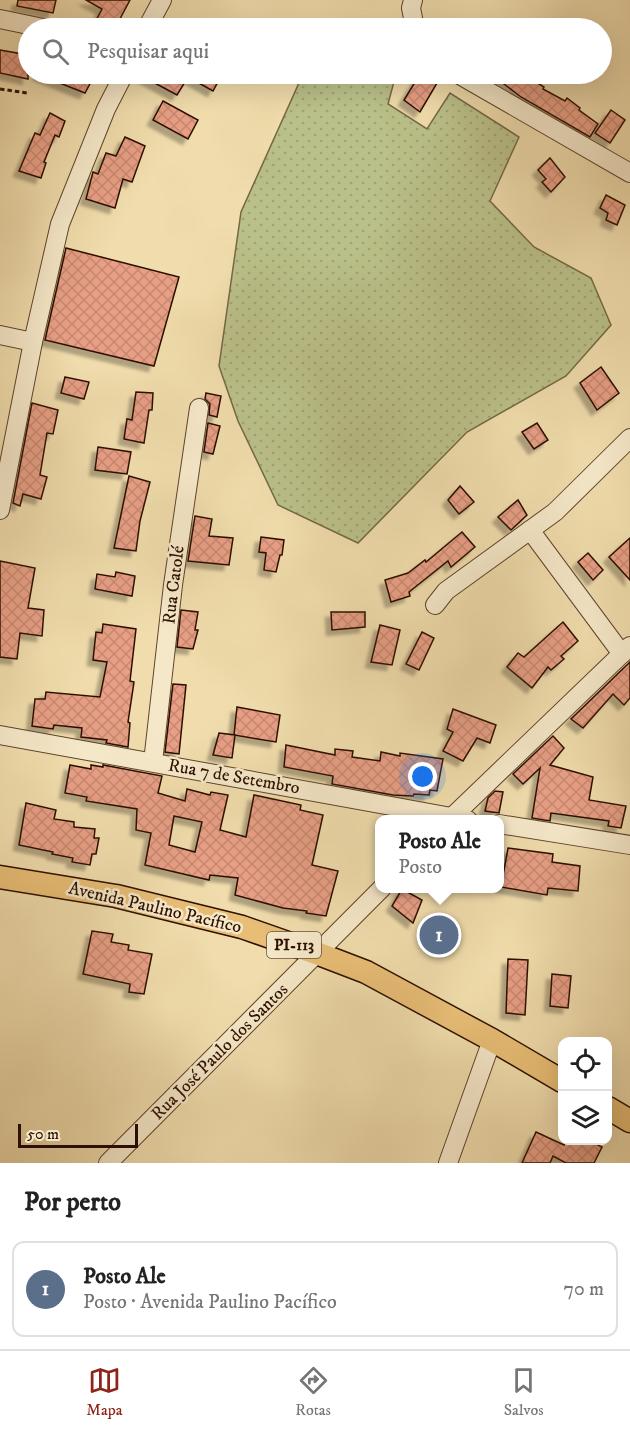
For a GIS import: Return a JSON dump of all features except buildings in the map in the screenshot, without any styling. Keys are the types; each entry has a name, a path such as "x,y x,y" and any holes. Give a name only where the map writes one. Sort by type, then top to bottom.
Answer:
{"main road":[{"name":"Avenida Paulino Pacífico","path":"0,876 116,896 242,927 319,954 366,972 558,1079"},
{"path":"612,1110 630,1121"}],"street":[{"path":"152,18 162,0"},
{"path":"413,0 411,8 413,18"},
{"path":"0,19 18,23"},
{"path":"0,510 33,342 60,224 106,109 119,84"},
{"path":"475,84 630,173"},
{"path":"0,335 33,342"},
{"name":"Rua Catolé","path":"153,762 172,585 199,408"},
{"path":"435,604 446,591 555,512 630,438"},
{"path":"460,815 626,650 530,530"},
{"name":"Rua 7 de Setembro","path":"0,735 435,815"},
{"path":"504,825 630,845"},
{"name":"Rua José Paulo dos Santos","path":"108,1163 319,954 377,893"},
{"path":"448,1163 492,1041"}],"path":[{"path":"0,89 27,93"}],"green space":[{"path":"299,84 393,84 388,104 427,129 450,93 519,137 490,201 534,247 591,278 611,325 566,376 467,432 358,543 278,505 238,421 219,366 241,212"}],"place":[{"name":"Posto Ale","path":"439,935"}]}
